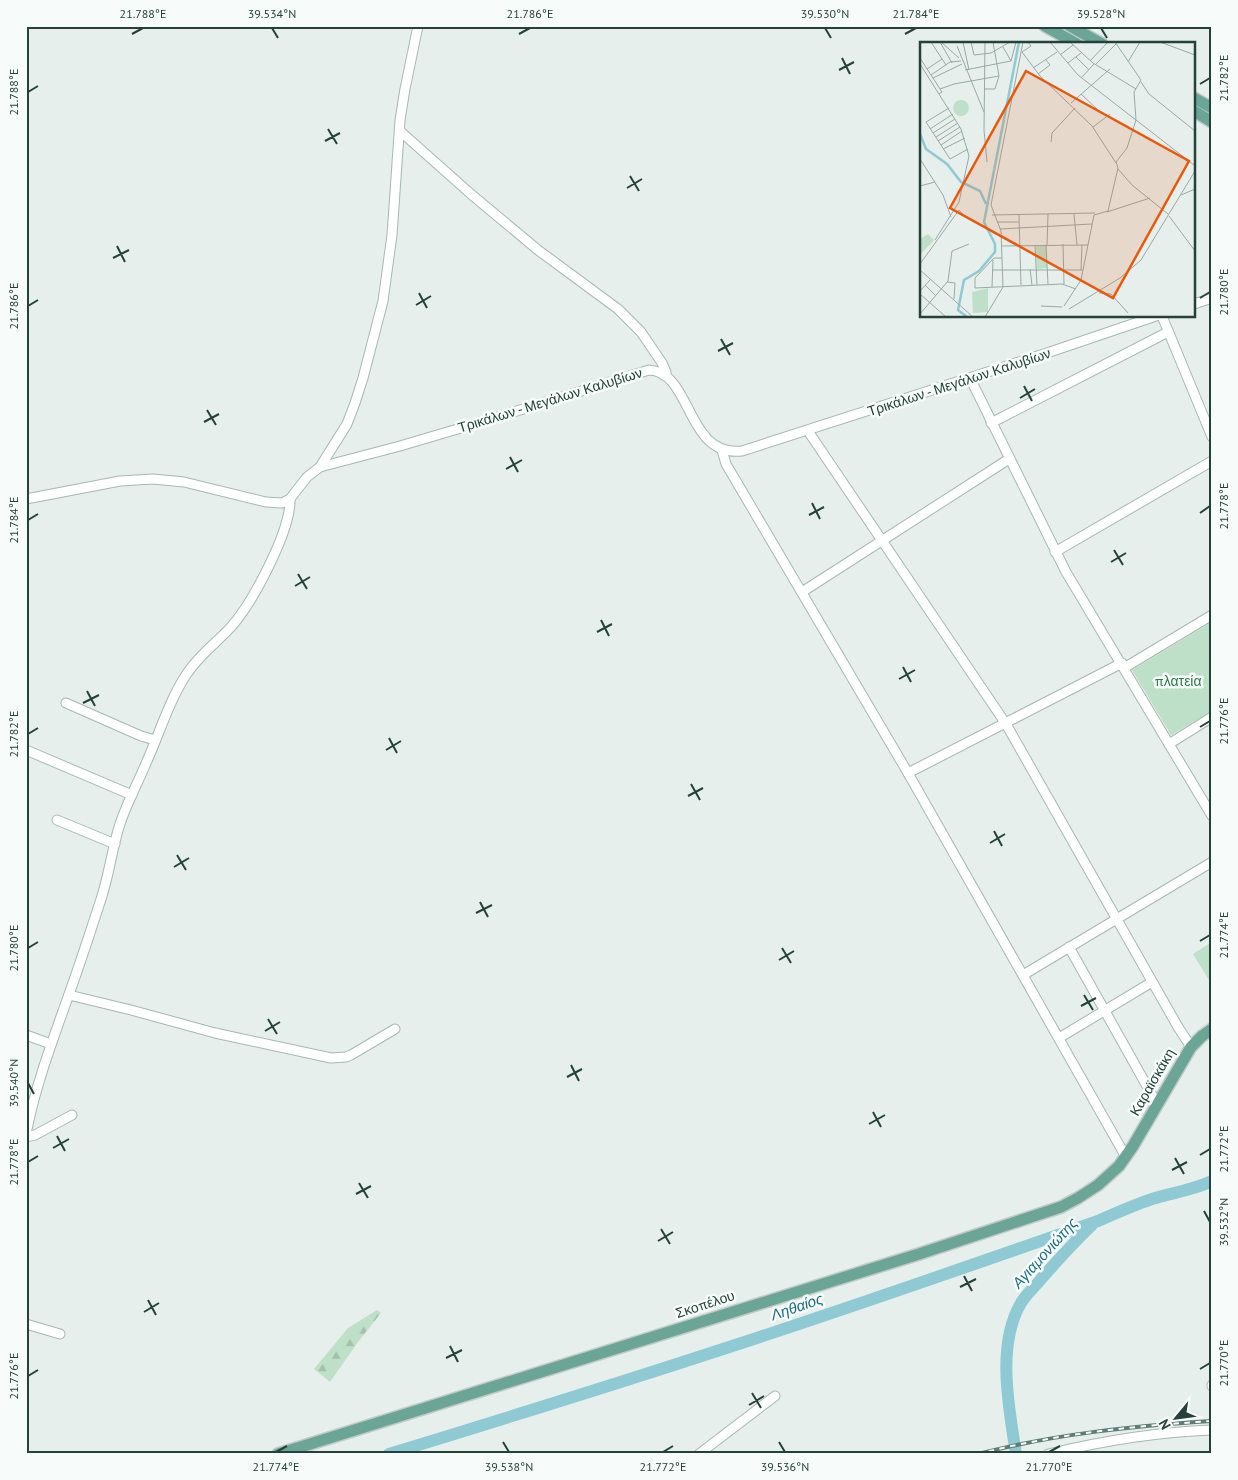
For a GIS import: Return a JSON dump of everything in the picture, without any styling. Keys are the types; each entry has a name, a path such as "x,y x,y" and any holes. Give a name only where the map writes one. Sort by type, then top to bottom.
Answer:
{"main road":[{"path":"1045,26 1074,42"},
{"path":"1070,26 1098,42"},
{"path":"1196,99 1212,108"},
{"path":"1196,112 1212,122"},
{"name":"Καραϊσκάκη","path":"1126,1157 1191,1047 1212,1029"},
{"name":"Σκοπέλου","path":"278,1454 1051,1211 1078,1198 1098,1185 1126,1157"}],"street":[{"path":"320,467 347,424 355,403 383,301 392,235 400,120 418,26"},
{"path":"400,131 523,237 618,308 641,332 662,363 666,375 706,437 713,445 722,450 726,464 908,773 1126,1157"},
{"path":"1196,303 1212,298"},
{"name":"Τρικάλων - Μεγάλων Καλυβίων","path":"722,450 728,452 742,451 1150,318"},
{"path":"1163,318 1212,437"},
{"path":"991,423 1168,332"},
{"name":"Τρικάλων - Μεγάλων Καλυβίων","path":"290,499 307,477 320,467 400,446 640,372 655,370 666,375"},
{"path":"970,378 1055,552 1212,816"},
{"path":"808,430 1006,724 1152,982 1191,1047"},
{"path":"802,592 1009,459"},
{"path":"1055,552 1212,461"},
{"path":"26,499 112,482 153,479 184,482 272,503 282,503 290,499"},
{"path":"72,1115 35,1134 26,1136 36,1087 102,896 122,819 155,740 186,676 198,658 238,619 257,589 287,521 290,499"},
{"path":"908,773 1123,666 1212,615"},
{"path":"66,703 141,736 155,740"},
{"path":"1169,744 1212,717"},
{"path":"26,750 132,795"},
{"path":"57,820 115,844"},
{"path":"1022,974 1212,862"},
{"path":"1069,947 1157,1104"},
{"path":"1059,1038 1152,982"},
{"path":"69,995 215,1033 331,1058 351,1055 395,1029"},
{"path":"26,1035 51,1044"},
{"path":"26,1324 60,1334"},
{"path":"699,1454 775,1396"},
{"path":"1048,1454 1104,1442 1162,1434 1212,1430"}],"green space":[{"name":"πλατεία","path":"1212,622 1212,711 1171,735 1132,670"},
{"path":"1212,942 1212,985 1193,954"},
{"path":"377,1310 381,1313 330,1382 314,1369 348,1328"}],"waterway":[{"name":"Ληθαίος","path":"389,1454 768,1334 1098,1221 1152,1199 1212,1181"},
{"name":"Αγιαμονιώτης","path":"1016,1454 1006,1377 1009,1338 1013,1320 1025,1297 1091,1226"}],"railway":[{"path":"978,1454 1065,1436 1153,1425 1212,1421"}]}
